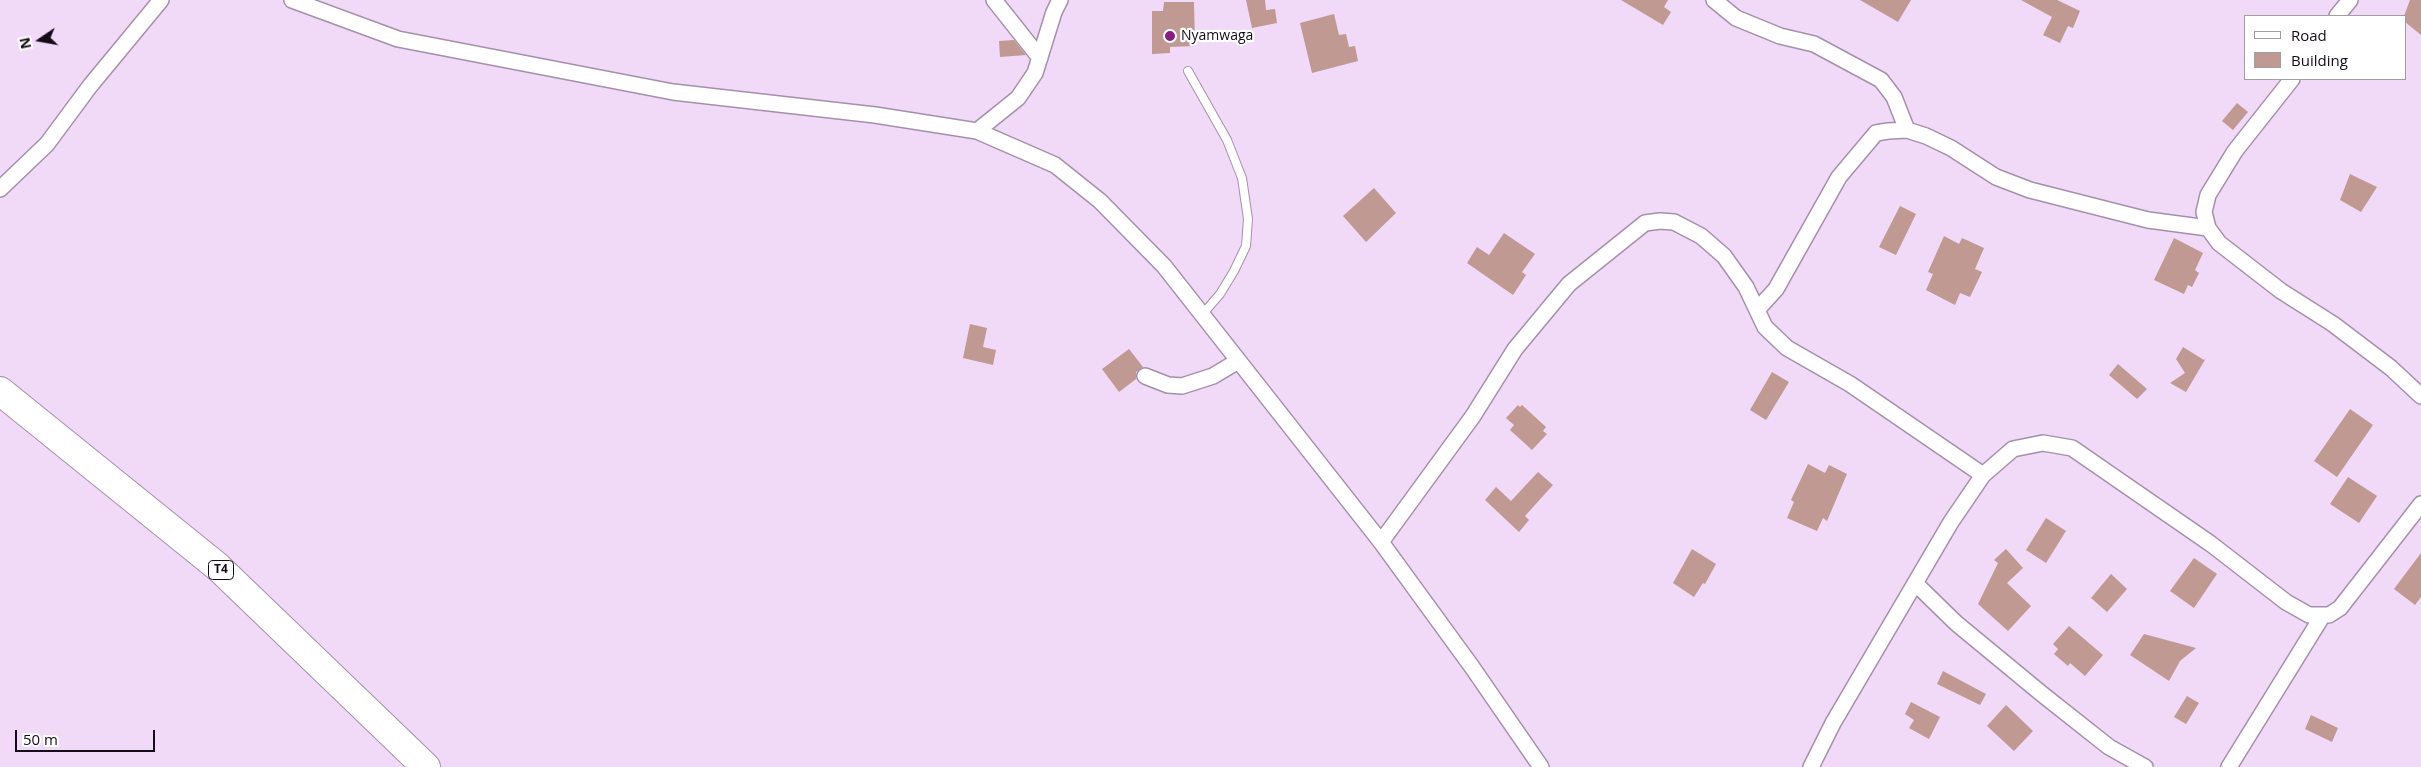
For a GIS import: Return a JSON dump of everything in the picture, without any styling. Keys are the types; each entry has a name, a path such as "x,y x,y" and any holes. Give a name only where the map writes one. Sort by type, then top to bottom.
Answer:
{"highway":[{"name":"T4","path":"0,391 218,567 426,767"}],"street":[{"path":"0,189 47,144 90,86 161,0"},
{"path":"292,0 398,39 664,90 875,115 977,131 1055,166 1100,201 1164,266 1381,542 1472,667 1541,767"},
{"path":"994,0 1040,58"},
{"path":"977,131 1018,98 1035,73 1054,12 1060,0"},
{"path":"1714,0 1736,18 1780,36 1814,44 1881,80 1894,96 1907,130"},
{"path":"2338,15 2350,0"},
{"path":"2291,80 2235,152 2208,195 2204,212 2208,228 2219,243 2281,291 2333,324 2377,357 2421,396"},
{"path":"1757,310 1776,289 1839,177 1876,134 1907,130 1951,148 1996,177 2030,190 2148,220 2208,228"},
{"path":"1381,542 1473,416 1515,349 1569,284 1645,223 1674,222 1701,236 1724,256 1746,287 1765,327 1787,348 1850,384 1983,475"},
{"path":"1145,376 1168,385 1182,386 1213,376 1238,361"},
{"path":"1811,767 1833,723 1951,522 1983,475 2013,449 2042,443 2072,448 2211,544 2286,602 2309,614 2329,615 2340,608 2421,504"},
{"path":"1915,583 1956,623 2042,694 2109,747 2145,767"},
{"path":"2229,767 2323,615"}],"lane":[{"path":"1188,71 1227,140 1242,178 1248,219 1246,246 1220,294 1202,315"}],"building":[{"path":"1246,0 1265,0 1266,10 1275,9 1277,23 1252,28"},
{"path":"1621,0 1668,0 1664,7 1671,12 1663,25"},
{"path":"1860,0 1911,0 1898,22"},
{"path":"2021,0 2057,0 2080,11 2073,28 2068,26 2060,43 2043,35 2052,17"},
{"path":"2410,0 2421,0 2421,35 2406,23 2406,15 2404,15"},
{"path":"1164,2 1194,2 1195,46 1170,47 1170,53 1152,54 1152,11 1163,11"},
{"path":"1334,14 1339,35 1346,34 1349,47 1355,46 1358,61 1312,73 1300,23"},
{"path":"1014,40 1026,55 1000,57 999,41"},
{"path":"2237,103 2248,112 2233,130 2222,121"},
{"path":"2350,174 2377,187 2361,212 2340,200"},
{"path":"1374,188 1396,213 1366,242 1343,216"},
{"path":"1900,206 1916,214 1896,255 1879,247"},
{"path":"1504,233 1535,254 1522,272 1526,275 1513,295 1467,263 1477,247 1489,255"},
{"path":"1944,236 1959,244 1962,238 1984,248 1975,269 1982,272 1970,297 1960,293 1955,305 1926,290 1933,274 1928,272"},
{"path":"2174,238 2203,253 2195,270 2199,273 2192,287 2188,285 2184,294 2154,280"},
{"path":"970,324 987,328 983,347 996,350 993,365 963,358"},
{"path":"2183,347 2204,360 2206,358 2186,392 2170,383 2185,373 2176,359"},
{"path":"1129,349 1143,367 1136,372 1136,379 1119,392 1102,369"},
{"path":"2118,364 2147,389 2137,399 2109,375"},
{"path":"1772,372 1789,382 1766,420 1750,410"},
{"path":"1518,405 1520,407 1522,405 1546,427 1543,431 1547,434 1532,450 1510,430 1514,425 1506,418"},
{"path":"2350,409 2373,425 2337,477 2314,461"},
{"path":"1808,464 1825,473 1829,465 1847,474 1827,521 1823,518 1817,531 1787,518 1794,502 1791,500"},
{"path":"1538,472 1553,485 1525,516 1529,520 1519,532 1485,500 1496,487 1511,501"},
{"path":"2348,477 2377,496 2359,523 2330,504"},
{"path":"2046,518 2066,531 2046,563 2026,550"},
{"path":"1692,549 1716,564 1705,584 1703,583 1694,597 1673,583"},
{"path":"2006,549 2023,568 2007,583 2031,606 2008,631 1978,604 1998,563 1994,560"},
{"path":"2421,553 2421,597 2415,605 2394,589"},
{"path":"2194,558 2217,574 2194,608 2170,591"},
{"path":"2111,574 2127,589 2107,612 2091,598"},
{"path":"2069,626 2103,655 2085,676 2070,663 2068,666 2054,654 2058,649 2053,644"},
{"path":"2144,634 2196,648 2180,661 2169,681 2130,655"},
{"path":"1943,671 1986,694 1980,705 1937,684"},
{"path":"2187,696 2199,703 2186,724 2174,717"},
{"path":"1911,702 1940,717 1929,739 1909,728 1914,720 1905,714"},
{"path":"2006,705 2033,731 2014,751 1987,726"},
{"path":"2311,715 2338,728 2332,742 2305,729"}],"place":[{"name":"Nyamwaga","path":"1170,36"}]}
